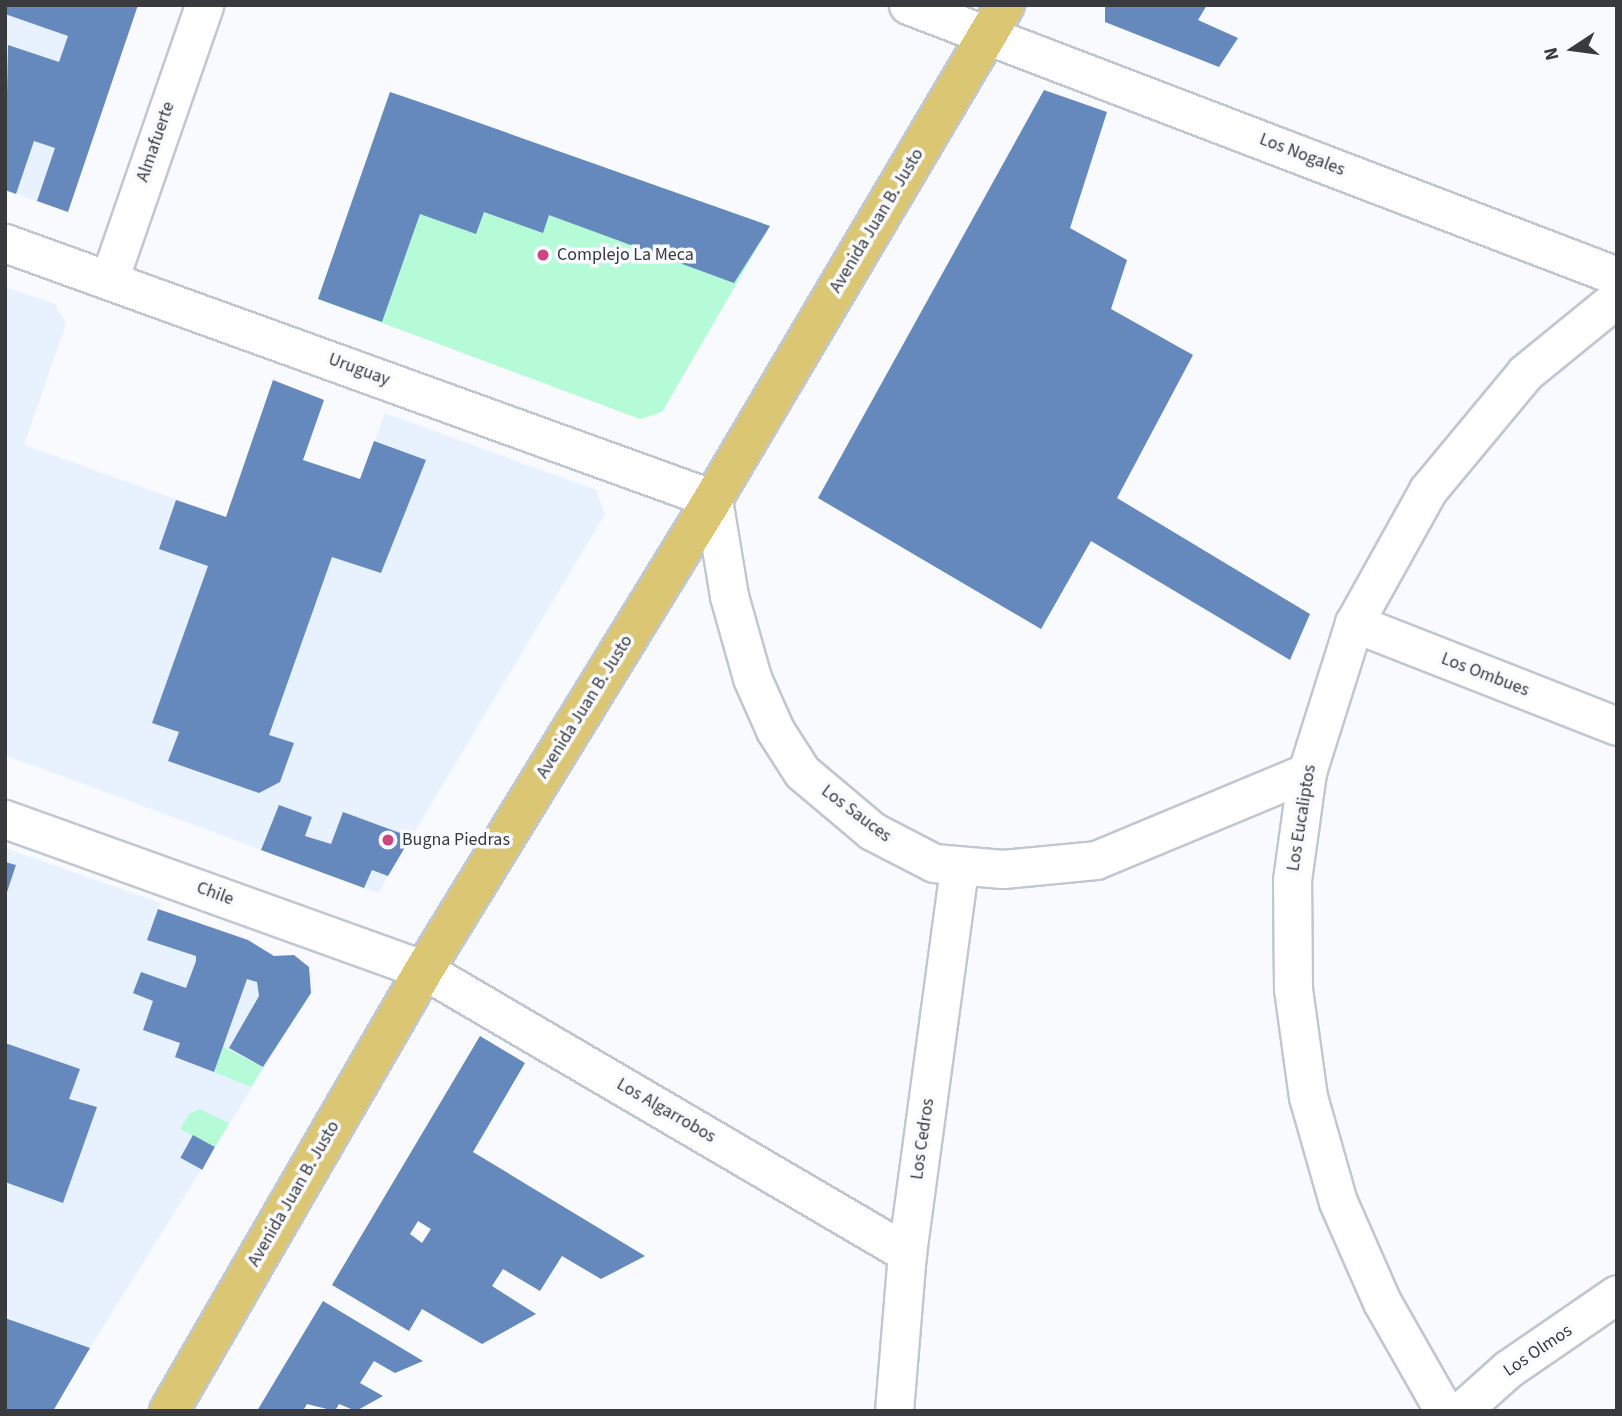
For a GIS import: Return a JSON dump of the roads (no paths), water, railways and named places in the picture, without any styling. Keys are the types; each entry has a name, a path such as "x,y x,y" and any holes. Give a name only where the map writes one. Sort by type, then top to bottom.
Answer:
{"main road":[{"name":"Avenida Juan B. Justo","path":"169,1411 424,970 713,499 996,21"}],"street":[{"name":"Almafuerte","path":"109,280 204,5"},
{"name":"Los Nogales","path":"908,5 996,21 1617,276"},
{"name":"Uruguay","path":"5,243 713,499"},
{"name":"Los Eucaliptos","path":"1444,1411 1382,1302 1338,1202 1308,1097 1293,989 1292,894 1307,772 1354,623 1428,490 1476,428 1525,373 1617,298"},
{"name":"Los Sauces","path":"713,499 729,596 752,678 802,772 872,831 933,863 959,868 1096,860 1307,772"},
{"name":"Los Ombues","path":"1354,623 1617,726"},
{"name":"Chile","path":"5,819 424,970"},
{"name":"Los Cedros","path":"894,1411 908,1253 959,868"},
{"name":"Los Algarrobos","path":"424,970 908,1253"},
{"name":"Los Olmos","path":"1461,1411 1508,1369 1617,1294"}],"place":[{"name":"Complejo La Meca","path":"543,255"},
{"name":"Bugna Piedras","path":"388,840"}]}
